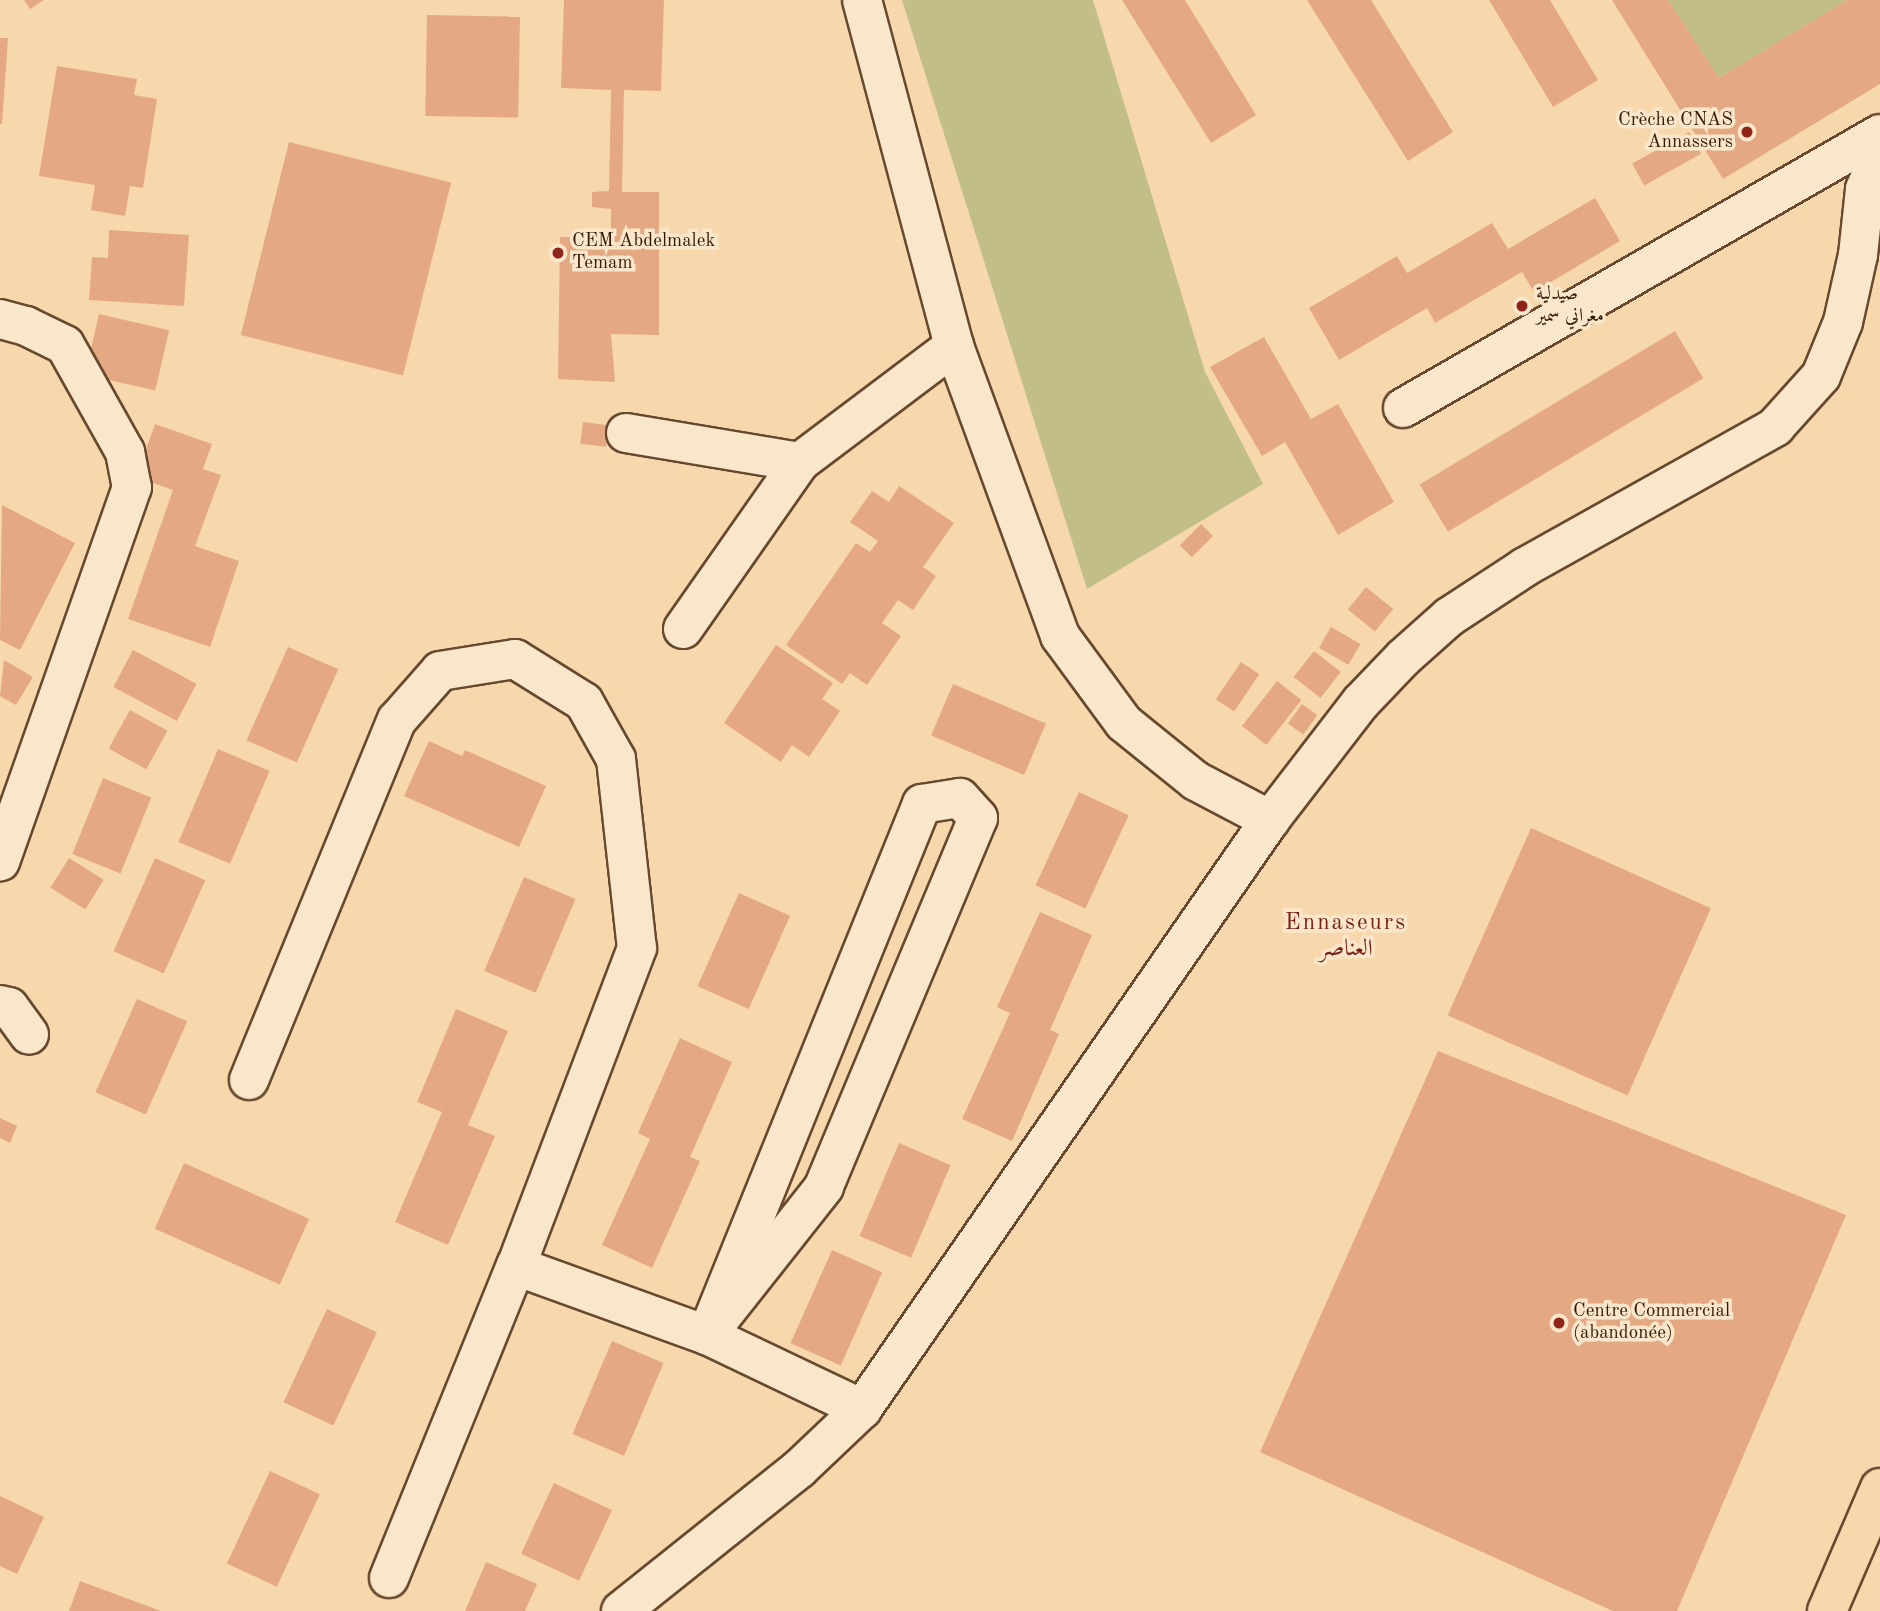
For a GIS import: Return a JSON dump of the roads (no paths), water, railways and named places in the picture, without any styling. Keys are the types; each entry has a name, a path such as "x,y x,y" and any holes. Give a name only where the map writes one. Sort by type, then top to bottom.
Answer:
{"main road":[{"path":"1827,1611 1880,1488"}],"street":[{"path":"862,0 954,346 1060,636 1124,723 1195,781 1270,820"},
{"path":"1403,408 1880,134"},
{"path":"621,1611 799,1469 862,1409 1270,820 1361,702 1449,617 1525,567 1775,427 1821,376 1843,322 1858,255 1865,189 1880,156"},
{"path":"0,319 26,326 65,345 125,452 132,487 0,861"},
{"path":"683,629 800,462 954,346"},
{"path":"626,433 800,462"},
{"path":"249,1080 397,720 440,671 515,659 584,702 616,759 637,948 516,1266 389,1578"},
{"path":"960,798 978,818 824,1187 707,1335 922,804 960,798"},
{"path":"0,1005 9,1007 29,1035"},
{"path":"516,1266 707,1335 862,1409"}],"place":[{"name":"Crèche CNAS Annassers","path":"1747,132"},
{"name":"CEM Abdelmalek Temam","path":"558,253"},
{"name":"صيدلية مغراني سمير","path":"1522,306"},
{"name":"Centre Commercial (abandonée)","path":"1559,1323"}],"district":[{"name":"Ennaseurs العناصر","path":"1346,936"}]}
